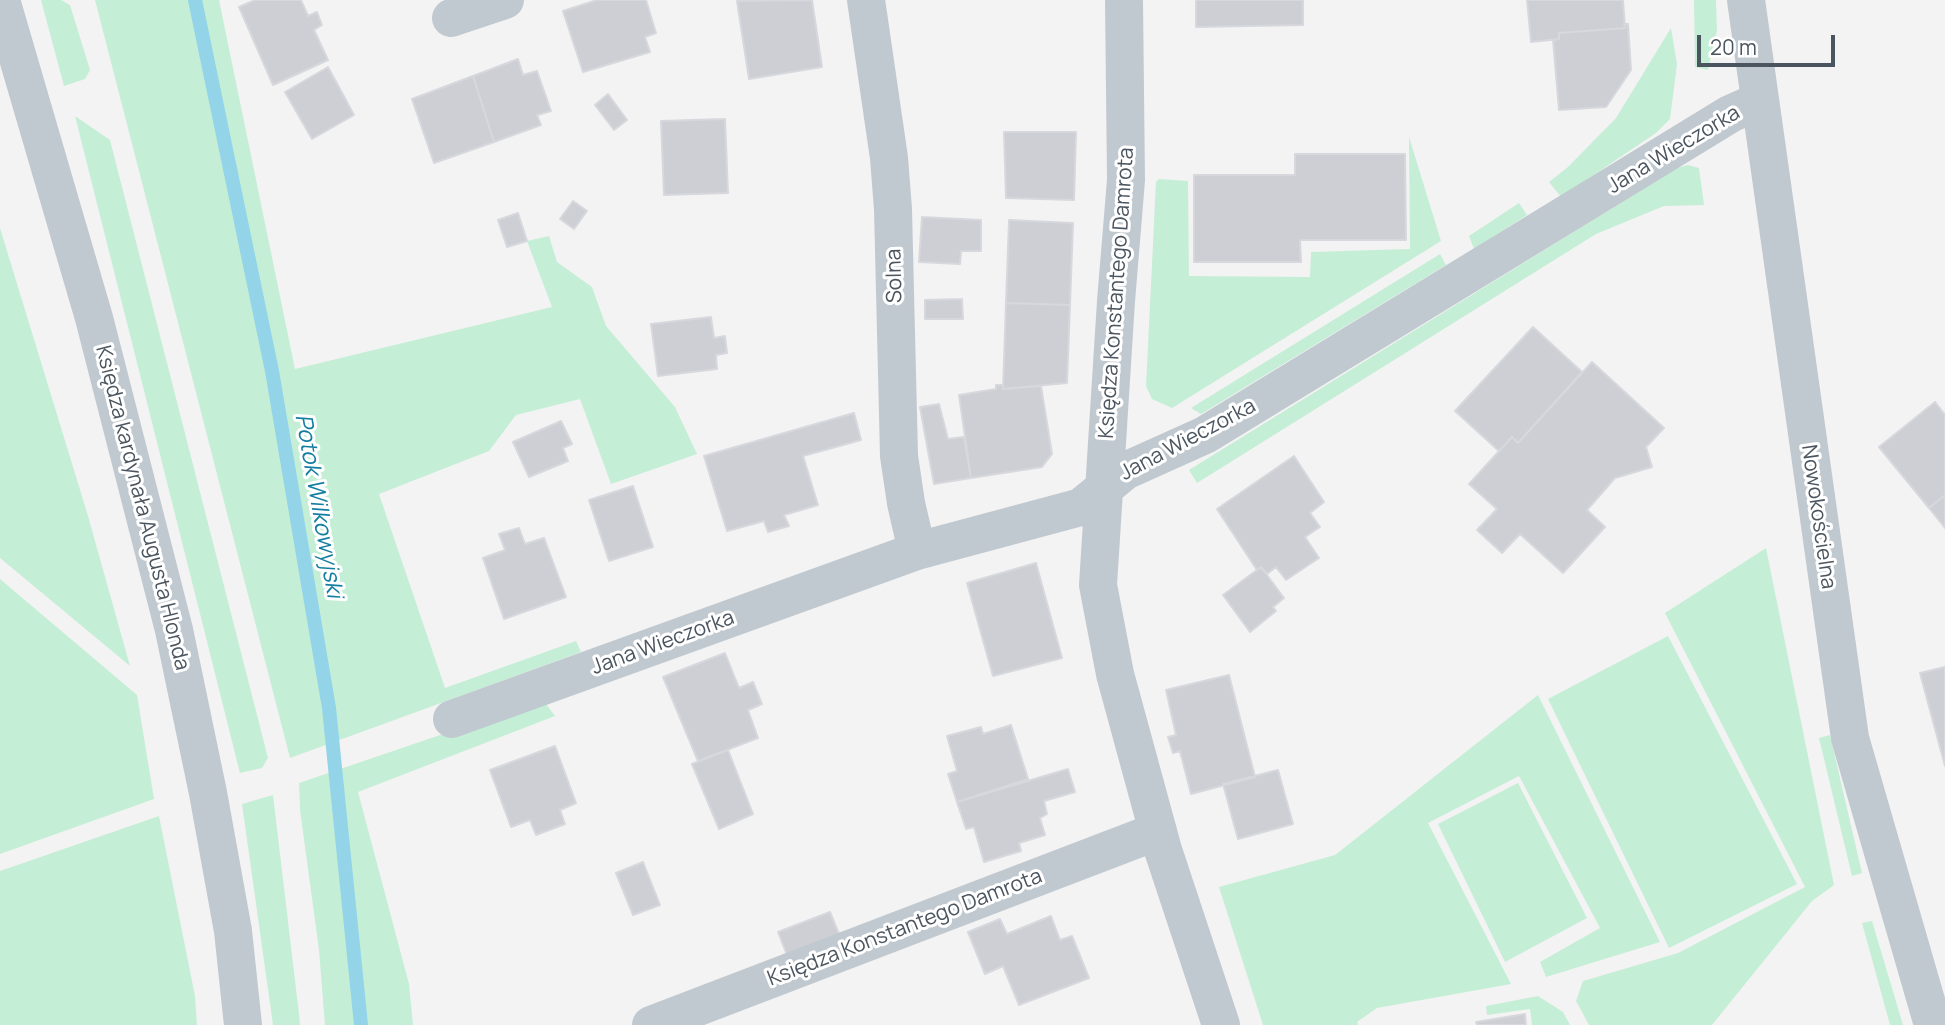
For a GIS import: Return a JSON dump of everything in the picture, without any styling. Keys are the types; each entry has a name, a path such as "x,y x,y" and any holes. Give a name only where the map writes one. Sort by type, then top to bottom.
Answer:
{"street":[{"name":"Księdza kardynała Augusta Hlonda","path":"1,0 94,318 174,630 208,793 230,918 243,1025"},
{"path":"451,18 505,0"},
{"name":"Solna","path":"866,0 894,209 899,456 917,551"},
{"name":"Księdza Konstantego Damrota","path":"1124,0 1126,180 1098,585 1115,674 1158,831 1221,1025"},
{"name":"Nowokościelna","path":"1745,0 1850,738 1933,1025"},
{"path":"0,83 32,111"},
{"name":"Jana Wieczorka","path":"452,719 917,551 1081,507 1125,471 1205,435 1720,121 1759,100"},
{"name":"Księdza Konstantego Damrota","path":"651,1025 1158,831"}],"green space":[{"path":"41,0 61,0 70,5 90,70 85,79 64,86"},
{"path":"95,0 219,0 295,369 552,307 527,241 549,236 557,262 592,287 606,326 675,407 697,454 611,484 580,399 516,415 489,451 379,494 445,688 576,641 581,652 290,758"},
{"path":"1694,0 1716,0 1717,30 1708,70 1695,67"},
{"path":"1671,28 1677,64 1670,119 1656,133 1561,197 1549,182 1568,167 1616,118"},
{"path":"75,116 110,140 268,758 262,768 240,773"},
{"path":"1409,137 1441,241 1172,408 1152,399 1146,386 1156,182 1159,179 1188,181 1189,276 1310,277 1311,252 1410,249"},
{"path":"1688,165 1699,168 1704,205 1664,206 1596,234 1197,483 1189,470 1677,168"},
{"path":"1519,203 1527,215 1474,249 1469,236"},
{"path":"0,228 88,516 130,666 0,558"},
{"path":"1440,254 1446,265 1201,414 1191,408"},
{"path":"1766,548 1834,885 1812,901 1712,1025 1589,1025 1576,1001 1583,981 1678,953 1805,887 1665,613"},
{"path":"0,579 137,695 154,799 0,854"},
{"path":"1668,636 1797,884 1669,948 1548,699"},
{"path":"1538,695 1660,942 1546,977 1540,962 1600,928 1519,776 1428,823 1511,984 1377,1008 1357,1022 1358,1025 1263,1025 1219,887 1335,855"},
{"path":"543,700 555,716 358,792 409,984 413,1025 325,1025 299,783"},
{"path":"1830,735 1862,873 1852,876 1819,738"},
{"path":"1518,783 1587,918 1505,962 1438,824"},
{"path":"273,795 300,1025 273,1025 242,804"},
{"path":"159,816 195,996 197,1025 0,1025 0,871"},
{"path":"1872,921 1903,1025 1890,1025 1862,923"},
{"path":"1538,996 1563,1012 1570,1025 1532,1025 1530,1009 1487,1015 1486,1006"}],"building":[{"path":"255,0 301,0 308,16 317,12 322,25 314,30 328,60 273,85 239,7"},
{"path":"597,0 646,0 656,33 645,37 650,52 583,72 563,11"},
{"path":"812,0 822,67 749,79 737,1"},
{"path":"1196,0 1303,0 1303,25 1196,27"},
{"path":"1527,0 1623,0 1625,28 1559,33 1559,39 1531,42"},
{"path":"1624,24 1628,24 1631,70 1606,107 1559,110 1553,40 1559,39 1559,33 1625,28"},
{"path":"518,59 523,75 537,71 551,111 537,115 541,125 494,142 473,76"},
{"path":"328,67 354,115 312,139 285,92"},
{"path":"473,76 494,142 434,163 412,99"},
{"path":"608,94 627,120 614,130 595,105"},
{"path":"725,119 728,193 664,195 661,121"},
{"path":"1004,132 1076,132 1074,200 1006,198"},
{"path":"1295,154 1405,154 1406,240 1300,240 1301,262 1194,262 1194,175 1295,175"},
{"path":"573,201 587,211 574,229 560,219"},
{"path":"518,213 527,241 507,247 498,220"},
{"path":"922,217 981,220 981,251 961,251 960,264 919,262"},
{"path":"1009,220 1073,223 1070,305 1006,303"},
{"path":"962,299 963,319 925,319 925,300"},
{"path":"1006,303 1070,305 1067,383 1003,389"},
{"path":"711,317 714,338 725,336 727,353 716,355 717,369 658,376 651,324"},
{"path":"1533,327 1582,372 1518,443 1512,437 1499,451 1455,411"},
{"path":"1592,362 1664,428 1646,447 1652,467 1615,478 1587,510 1605,527 1563,573 1520,534 1502,553 1477,530 1497,509 1469,484 1512,437 1518,443"},
{"path":"996,385 1003,385 1003,389 1041,386 1052,454 1042,467 971,478 959,395 996,389"},
{"path":"1935,402 1945,415 1945,495 1929,508 1879,447"},
{"path":"939,404 948,439 964,437 971,478 934,484 920,407"},
{"path":"854,413 861,440 803,456 818,505 784,515 789,526 768,532 764,521 727,531 704,456"},
{"path":"561,421 572,444 563,448 568,461 529,477 513,442"},
{"path":"1294,456 1324,502 1310,513 1320,527 1305,537 1319,558 1286,580 1276,567 1267,574 1261,567 1257,570 1217,509"},
{"path":"633,486 653,547 609,561 589,500"},
{"path":"1945,495 1945,528 1929,508"},
{"path":"519,528 525,544 544,538 566,597 504,619 483,558 505,550 499,534"},
{"path":"1036,563 1062,658 993,676 967,583"},
{"path":"1261,567 1284,598 1273,607 1276,611 1250,632 1223,595"},
{"path":"725,653 739,688 753,682 762,704 748,710 758,738 698,761 663,677"},
{"path":"1945,667 1945,766 1920,673"},
{"path":"1229,675 1255,777 1191,794 1180,751 1173,753 1168,737 1176,735 1166,690"},
{"path":"1011,725 1028,779 957,802 948,774 957,771 947,736 981,727 983,734"},
{"path":"555,746 576,803 560,810 565,824 536,835 530,820 511,827 490,770"},
{"path":"728,750 753,814 719,829 692,764"},
{"path":"1068,769 1075,792 1044,801 1047,814 1040,818 1045,835 1019,843 1021,851 984,862 974,827 966,829 957,802"},
{"path":"1278,770 1293,824 1238,839 1223,784"},
{"path":"643,862 660,905 633,915 616,873"},
{"path":"830,912 841,939 789,960 778,932"},
{"path":"1051,916 1060,940 1072,936 1089,978 1019,1005 1003,966 985,974 968,932 1000,919 1007,934"},
{"path":"1525,1014 1526,1025 1477,1025 1476,1022"}],"waterway":[{"name":"Potok Wilkowyjski","path":"195,0 272,371 329,708 361,1025"}]}
